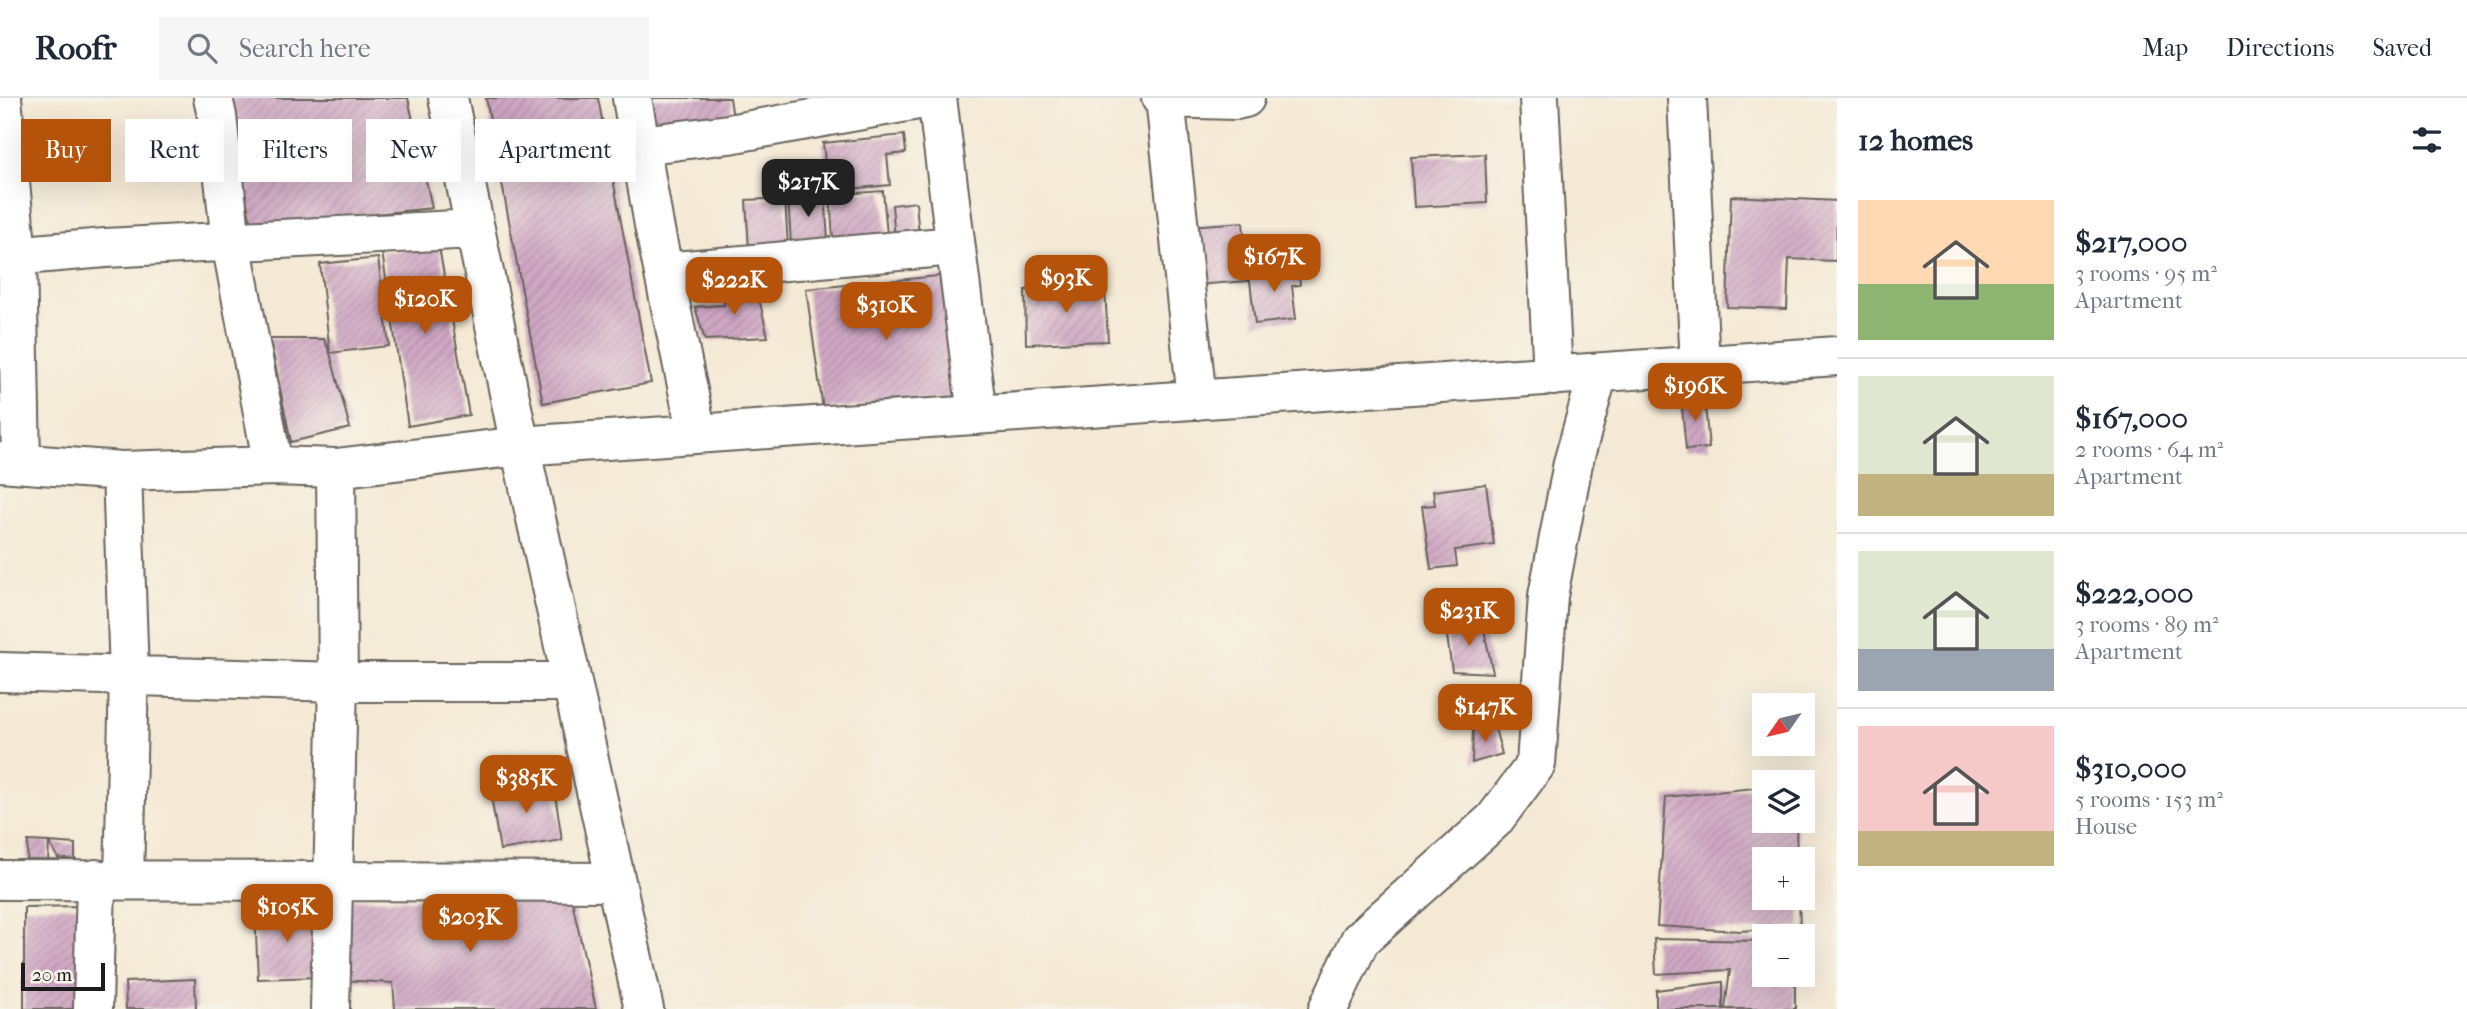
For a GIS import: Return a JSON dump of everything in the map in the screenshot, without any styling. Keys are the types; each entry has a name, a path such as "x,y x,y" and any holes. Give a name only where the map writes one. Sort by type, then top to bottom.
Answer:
{"street":[{"path":"2,98 9,256 11,463 122,471 273,466 336,468 520,446 1837,356"},
{"path":"213,98 232,242 273,466"},
{"path":"448,98 520,446 644,1009"},
{"path":"632,98 697,434"},
{"path":"641,145 729,134 929,98"},
{"path":"937,98 977,415"},
{"path":"1197,400 1163,98 1245,98"},
{"path":"1539,98 1553,376"},
{"path":"1687,98 1700,366"},
{"path":"9,256 105,248 475,229"},
{"path":"664,272 954,246"},
{"path":"1328,1009 1360,940 1494,820 1536,764 1548,596 1573,463 1598,373"},
{"path":"330,1009 338,682 336,468"},
{"path":"93,1009 110,879 129,676 122,471"},
{"path":"0,672 338,682 572,682"},
{"path":"0,880 616,881"}],"building":[{"path":"225,98 408,98 413,119 366,119 366,182 426,182 432,208 252,227 243,182 352,182 352,119 238,119 238,160"},
{"path":"486,98 598,98 602,119 490,119"},
{"path":"644,98 730,98 734,125 650,129"},
{"path":"904,135 906,153 887,155 890,185 828,191 823,143"},
{"path":"1485,154 1487,203 1414,207 1411,157"},
{"path":"502,182 614,182 651,383 543,403"},
{"path":"883,191 887,235 833,239 830,195"},
{"path":"825,194 828,242 791,244 788,196"},
{"path":"1731,196 1837,201 1836,261 1789,259 1787,309 1727,307"},
{"path":"785,198 788,248 749,250 746,200"},
{"path":"916,202 919,236 895,239 892,205"},
{"path":"1243,222 1248,281 1195,285 1190,226"},
{"path":"439,247 469,415 408,426 382,252"},
{"path":"378,258 389,346 330,353 320,264"},
{"path":"1298,266 1300,285 1292,286 1296,319 1255,324 1249,272"},
{"path":"948,275 965,396 823,409 806,289"},
{"path":"1081,281 1081,289 1105,288 1108,341 1026,344 1025,290 1066,289 1065,282"},
{"path":"727,289 757,290 768,337 705,340 695,307 724,305"},
{"path":"270,339 324,339 350,428 291,442"},
{"path":"1704,395 1709,448 1686,450 1681,397"},
{"path":"1486,484 1494,545 1455,550 1457,566 1431,569 1422,506 1435,505 1433,491"},
{"path":"1482,620 1493,673 1452,671 1446,629"},
{"path":"1494,725 1502,754 1472,763 1473,728"},
{"path":"553,781 562,840 500,850 490,790"},
{"path":"1752,788 1752,833 1796,833 1797,847 1752,847 1752,910 1799,910 1800,924 1752,924 1752,930 1740,931 1657,926 1666,797"},
{"path":"28,841 49,842 48,864 27,863"},
{"path":"49,842 75,844 75,860 58,858"},
{"path":"352,899 572,901 596,1009 395,1009 393,983 340,980"},
{"path":"84,906 85,1009 24,1009 24,907"},
{"path":"316,909 319,977 258,979 255,911"},
{"path":"1654,939 1752,941 1752,987 1795,987 1795,1009 1725,1009 1730,970 1656,974"},
{"path":"195,979 196,1009 126,1009 125,982"},
{"path":"1723,982 1723,1009 1656,1009 1656,990"}]}
